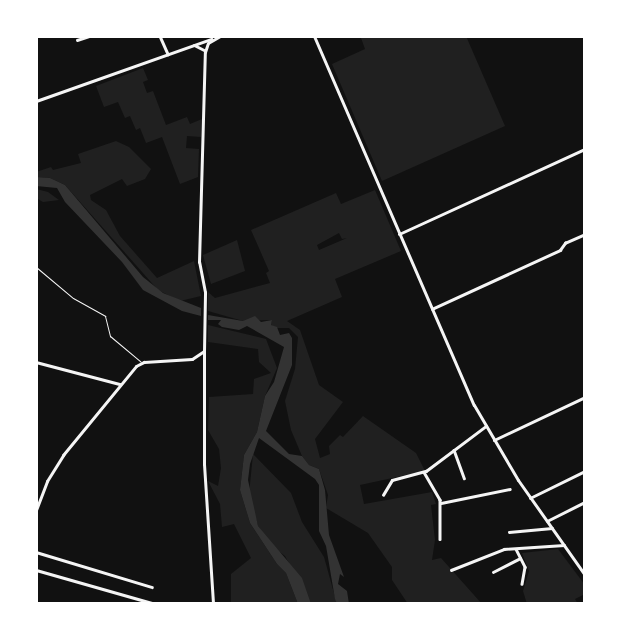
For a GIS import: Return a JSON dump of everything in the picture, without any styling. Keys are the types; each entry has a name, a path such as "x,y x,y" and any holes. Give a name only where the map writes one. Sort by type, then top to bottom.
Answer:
{"main road":[{"path":"36,100 220,36"},
{"path":"314,36 432,309 493,440 530,498 585,575"},
{"path":"211,38 205,52 206,108 198,262 205,292 202,365 206,512 214,604"},
{"path":"194,45 201,46 205,52"},
{"path":"400,234 585,149"},
{"path":"36,510 47,481 63,455 120,384 141,363 192,359 204,351"},
{"path":"192,359 202,365"},
{"path":"493,440 585,397"},
{"path":"36,570 155,604"}],"street":[{"path":"78,40 89,36"},
{"path":"160,36 168,54"},
{"path":"432,309 560,250 565,243 585,234"},
{"path":"36,362 120,384"},
{"path":"383,495 392,480 424,472 486,426"},
{"path":"454,450 464,478"},
{"path":"530,498 585,471"},
{"path":"424,472 441,502 440,539"},
{"path":"441,502 510,489"},
{"path":"547,521 585,502"},
{"path":"509,532 552,528"},
{"path":"451,570 504,549 564,545"},
{"path":"516,549 525,571 522,584"},
{"path":"36,552 152,587"},
{"path":"493,572 520,558"}],"lane":[{"path":"36,267 72,298 105,316 110,336 141,363"}],"shaded area":[{"path":"364,36 466,36 505,126 382,181 332,64 365,49 361,38"},
{"path":"143,68 148,80 143,82 147,93 153,91 166,125 187,117 190,124 202,119 201,137 187,136 186,148 199,149 198,177 180,184 162,137 146,143 140,128 136,130 130,116 125,118 118,102 104,107 96,86"},
{"path":"116,141 129,147 151,169 145,179 127,186 122,179 90,195 91,200 106,210 120,236 157,278 194,261 201,296 180,301 158,290 65,185 50,178 36,177 36,172 51,167 53,170 81,163 78,154"},
{"path":"36,177 50,178 65,185 143,277 163,293 201,308 201,316 182,311 143,290 122,262 65,202 57,188 36,186"},
{"path":"36,189 48,192 59,200 43,202 36,198"},
{"path":"375,190 401,251 335,279 342,297 287,321 300,330 319,385 343,402 315,439 320,458 330,454 329,446 340,435 343,437 363,416 416,453 425,471 360,485 364,504 432,492 436,504 431,505 435,540 432,560 441,558 482,604 408,604 392,580 392,567 368,533 326,508 328,495 319,469 309,465 302,456 291,430 285,401 295,369 298,337 289,328 276,328 271,325 272,320 243,321 208,311 208,292 215,298 270,283 266,273 269,271 251,230 336,193 341,204","holes":["339,233 342,239 347,238 319,250 317,245"]},
{"path":"237,240 245,271 211,284 203,255"},
{"path":"208,315 243,321 255,316 261,322 272,320 271,325 277,327 280,335 289,333 292,338 292,365 266,431 289,454 302,456 309,465 319,469 325,490 329,535 344,577 340,574 338,584 347,591 349,604 337,604 335,599 326,546 319,531 319,485 315,479 259,438 250,464 248,480 258,526 302,578 311,604 298,604 286,573 277,564 250,523 240,490 244,455 257,432 265,396 274,382 284,347 247,326 239,330 222,327 218,324 221,320 208,320"},
{"path":"208,325 266,339 277,368 265,396 257,432 244,455 240,490 250,523 277,564 286,573 298,604 231,604 231,574 251,558 234,524 222,527 220,504 208,481 218,486 221,468 219,449 208,430 209,397 253,394 254,379 271,373 259,362 258,349 208,342"},
{"path":"253,454 291,493 302,522 324,557 337,604 311,604 285,556 270,544 258,526 249,494"},
{"path":"558,549 585,585 585,594 575,599 578,604 527,604 523,591 529,571 522,553"}]}
